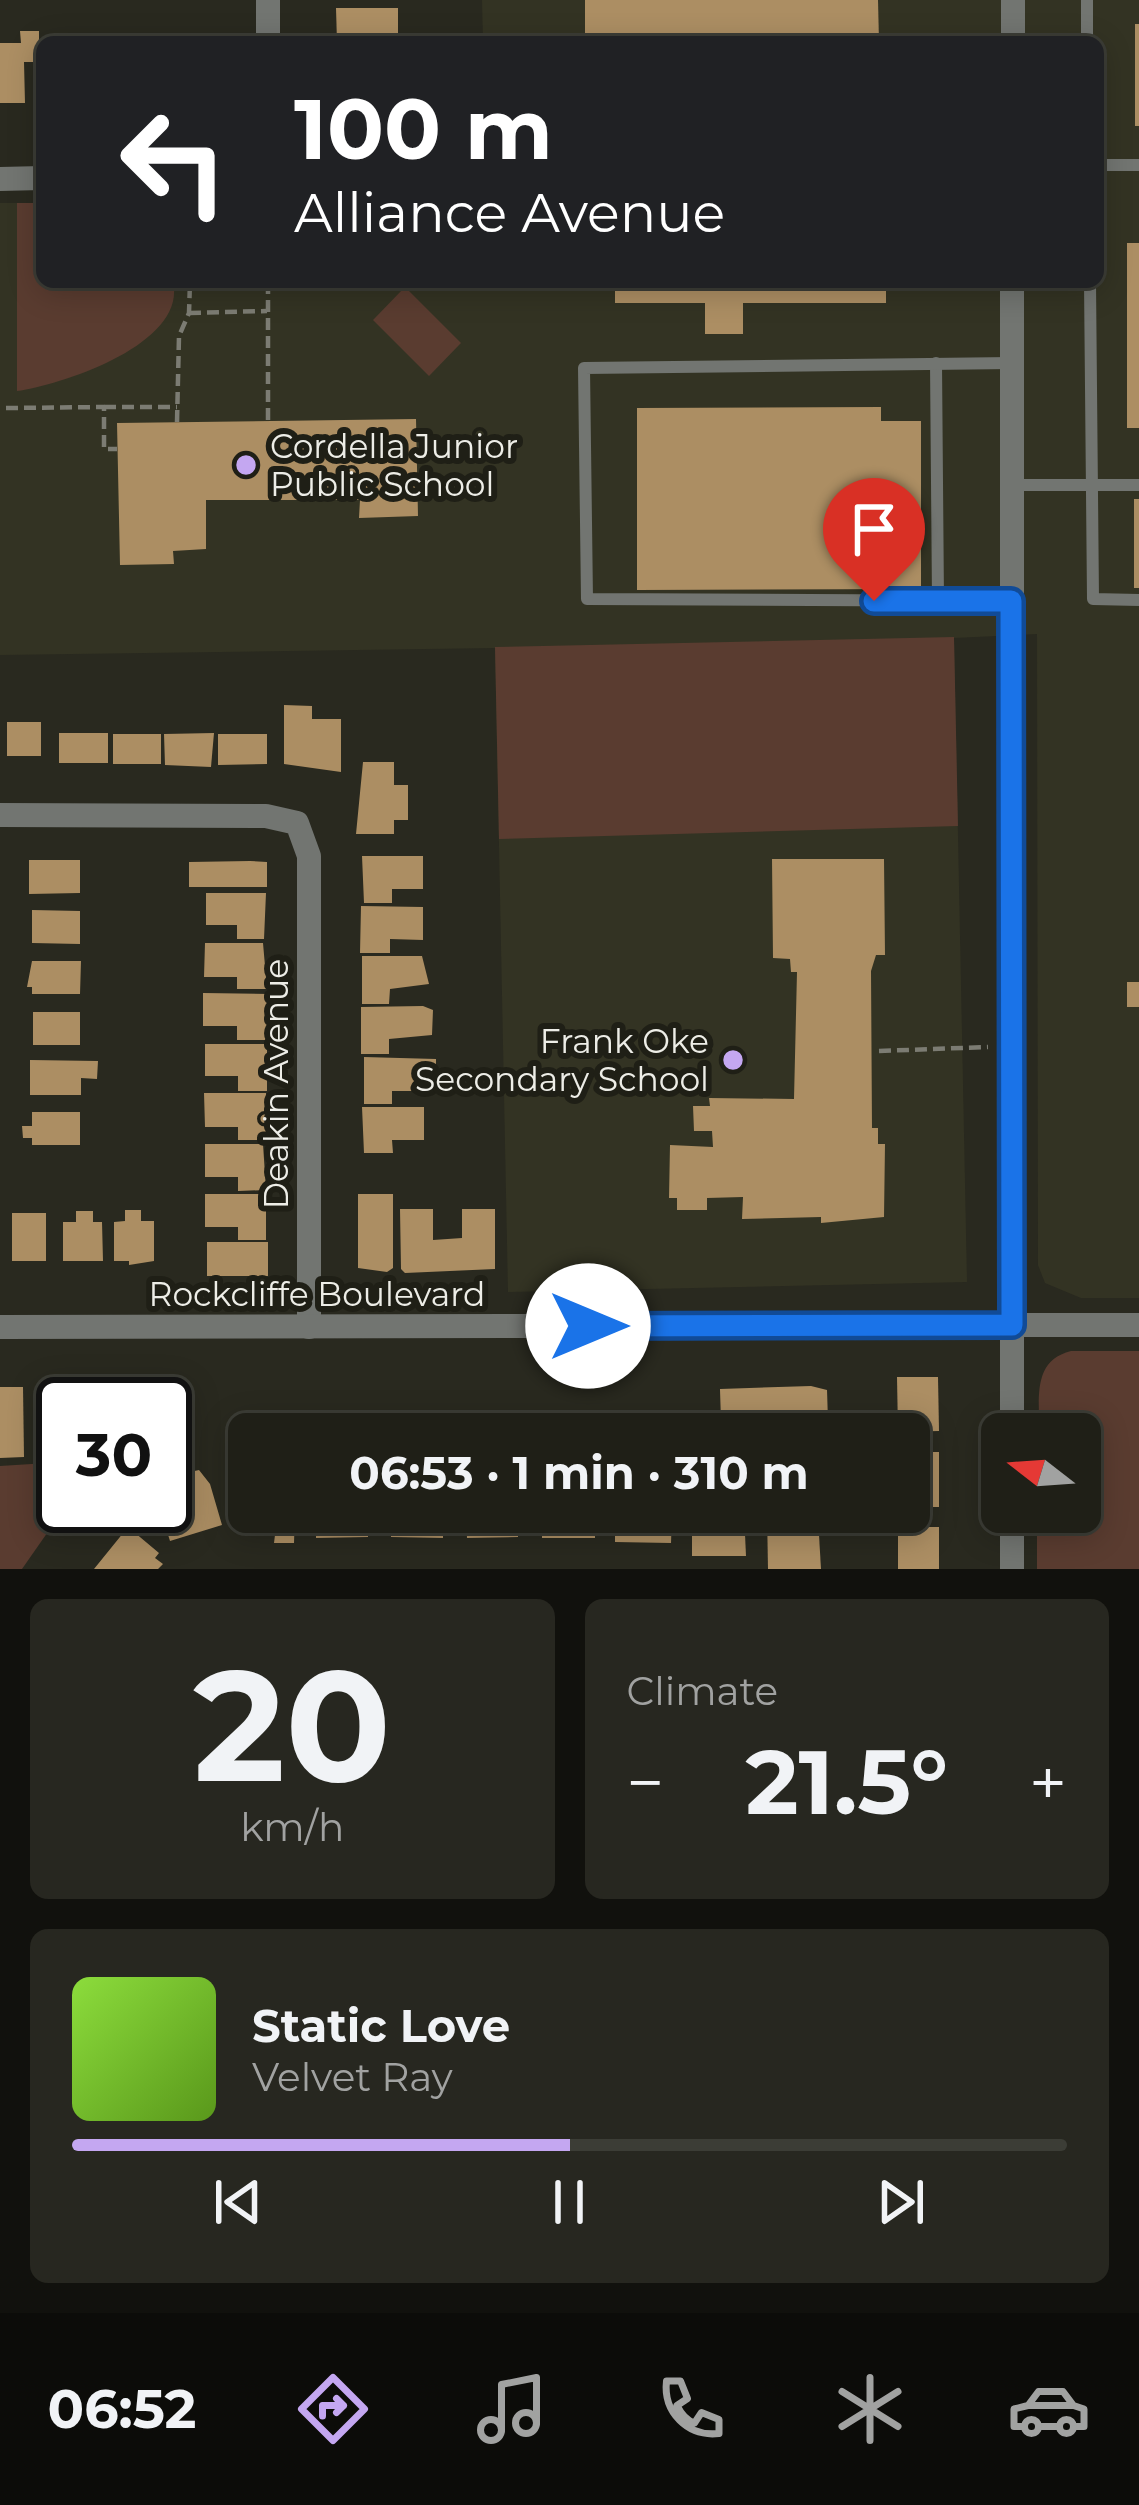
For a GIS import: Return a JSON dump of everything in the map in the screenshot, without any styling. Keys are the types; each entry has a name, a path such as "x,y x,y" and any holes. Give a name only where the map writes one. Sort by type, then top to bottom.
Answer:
{"street":[{"path":"268,0 268,36"},
{"path":"1012,36 1013,0"},
{"path":"0,179 36,178"},
{"path":"1012,288 1012,1413"},
{"name":"Deakin Avenue","path":"0,814 283,817 297,823 306,842 309,1327"},
{"name":"Rockcliffe Boulevard","path":"0,1327 1139,1325"},
{"path":"1012,1533 1012,1569"}],"lane":[{"path":"1087,0 1087,36"},
{"path":"1104,165 1139,165"},
{"path":"1090,288 1093,599 1139,600"},
{"path":"937,363 938,601"},
{"path":"1011,601 587,599 584,368 1012,363"},
{"path":"1011,484 1139,484"}],"path":[{"path":"177,422 179,336 189,313 190,288"},
{"path":"268,288 268,421"},
{"path":"189,313 268,311"},
{"path":"6,407 178,407"},
{"path":"104,407 104,449 117,449"},
{"path":"879,1051 1010,1046"}],"shaded area":[{"path":"482,0 1139,0 1139,1298 1081,1298 1045,1283 1038,1265 1037,634 954,638 967,1282 508,1292 495,648 0,655 0,203 36,203 36,288 1104,288 1104,36 483,36"},
{"path":"17,203 36,203 36,288 173,288 172,304 161,324 118,357 64,380 17,391"},
{"path":"406,288 461,343 429,376 373,320"},
{"path":"954,637 958,826 499,839 495,647"},
{"path":"1071,1351 1139,1351 1139,1569 1037,1569 1037,1533 1101,1533 1101,1413 1039,1413 1040,1384 1049,1363"},
{"path":"36,1464 36,1533 47,1533 22,1569 0,1569 0,1466"}],"building":[{"path":"585,0 878,0 879,36 585,36"},
{"path":"336,8 398,8 398,36 337,36"},
{"path":"1135,24 1139,24 1139,126 1135,126"},
{"path":"20,31 39,31 36,62 24,62 25,103 0,103 0,43 21,43"},
{"path":"1127,243 1139,243 1139,428 1127,428"},
{"path":"615,288 886,288 886,303 743,303 743,334 705,334 705,303 615,303"},
{"path":"881,407 881,421 921,421 921,589 637,590 637,408"},
{"path":"416,419 418,516 359,518 360,500 206,500 206,549 173,551 174,564 120,565 117,423"},
{"path":"1134,499 1139,499 1139,588 1134,588"},
{"path":"284,705 312,706 312,719 341,719 341,772 284,764"},
{"path":"7,722 41,722 41,756 7,756"},
{"path":"59,733 108,733 108,763 59,763"},
{"path":"214,733 211,767 165,765 164,734"},
{"path":"113,734 161,734 161,764 113,764"},
{"path":"218,734 267,734 267,764 218,765"},
{"path":"363,762 394,762 394,785 408,785 408,820 394,820 394,834 356,834"},
{"path":"362,856 423,856 423,889 392,889 392,903 364,903"},
{"path":"772,859 884,859 885,955 876,955 871,971 872,1128 878,1128 878,1144 885,1144 884,1217 821,1223 821,1217 742,1219 743,1197 707,1198 707,1210 677,1210 677,1198 669,1198 670,1145 713,1147 712,1131 694,1131 693,1106 710,1106 709,1098 794,1099 797,972 791,972 790,959 773,958"},
{"path":"29,860 80,860 80,893 29,894"},
{"path":"189,862 267,862 267,887 189,887"},
{"path":"206,893 266,893 264,939 237,939 237,925 206,925"},
{"path":"361,906 423,907 423,940 390,939 390,953 360,953"},
{"path":"32,910 80,911 80,944 32,943"},
{"path":"205,943 263,943 267,989 237,989 237,977 204,977"},
{"path":"362,956 422,956 429,984 390,989 389,1004 362,1004"},
{"path":"32,961 81,961 80,994 32,994 32,987 27,987"},
{"path":"1127,982 1139,982 1139,1007 1127,1007"},
{"path":"203,993 270,994 266,1040 237,1040 237,1026 203,1026"},
{"path":"361,1007 433,1010 432,1035 389,1039 389,1054 361,1054"},
{"path":"33,1012 80,1012 80,1045 33,1045"},
{"path":"205,1044 267,1044 267,1091 238,1091 238,1076 205,1076"},
{"path":"364,1057 436,1059 436,1091 392,1091 392,1104 364,1104"},
{"path":"30,1060 98,1061 97,1079 81,1078 81,1095 30,1095"},
{"path":"204,1093 266,1093 266,1140 238,1140 238,1127 205,1127"},
{"path":"362,1107 424,1107 424,1140 392,1140 393,1153 364,1153"},
{"path":"32,1112 80,1112 80,1145 32,1145 32,1138 23,1138 22,1126 32,1126"},
{"path":"205,1144 263,1144 266,1190 238,1191 238,1177 205,1177"},
{"path":"205,1194 266,1194 266,1240 238,1240 238,1227 205,1227"},
{"path":"358,1194 393,1194 393,1268 387,1272 358,1268"},
{"path":"400,1209 433,1209 433,1240 462,1238 462,1209 495,1209 495,1269 405,1273 401,1269"},
{"path":"125,1210 141,1210 141,1221 154,1221 154,1261 129,1265 129,1261 114,1261 114,1222 125,1221"},
{"path":"76,1211 93,1211 93,1222 102,1222 103,1261 63,1261 63,1222 76,1222"},
{"path":"12,1213 46,1213 46,1261 12,1261"},
{"path":"207,1242 268,1242 268,1276 207,1276"},
{"path":"897,1377 938,1377 939,1431 930,1431 930,1413 898,1413"},
{"path":"811,1386 827,1390 828,1413 721,1413 720,1389"},
{"path":"0,1387 23,1387 24,1457 0,1458"},
{"path":"930,1452 939,1452 939,1507 930,1507"},
{"path":"199,1470 210,1484 222,1525 170,1541 167,1533 192,1533 192,1472"},
{"path":"930,1527 939,1527 939,1569 898,1569 898,1533 930,1533"},
{"path":"123,1533 135,1533 159,1553 155,1558 163,1564 158,1569 94,1569"},
{"path":"294,1533 294,1543 274,1543 275,1535 238,1534"},
{"path":"316,1533 368,1533 368,1537 316,1538"},
{"path":"391,1533 443,1533 443,1538 391,1537"},
{"path":"467,1533 518,1533 518,1537 467,1538"},
{"path":"542,1533 595,1533 595,1538 542,1538"},
{"path":"615,1533 671,1533 671,1543 615,1542"},
{"path":"692,1533 745,1533 746,1556 692,1556"},
{"path":"767,1533 819,1533 821,1569 768,1569"}],"place":[{"name":"Cordella Junior Public School","path":"246,465"},
{"name":"Frank Oke Secondary School","path":"733,1060"}],"route":[{"path":"588,1326 1012,1325 1011,601 874,601"}]}
